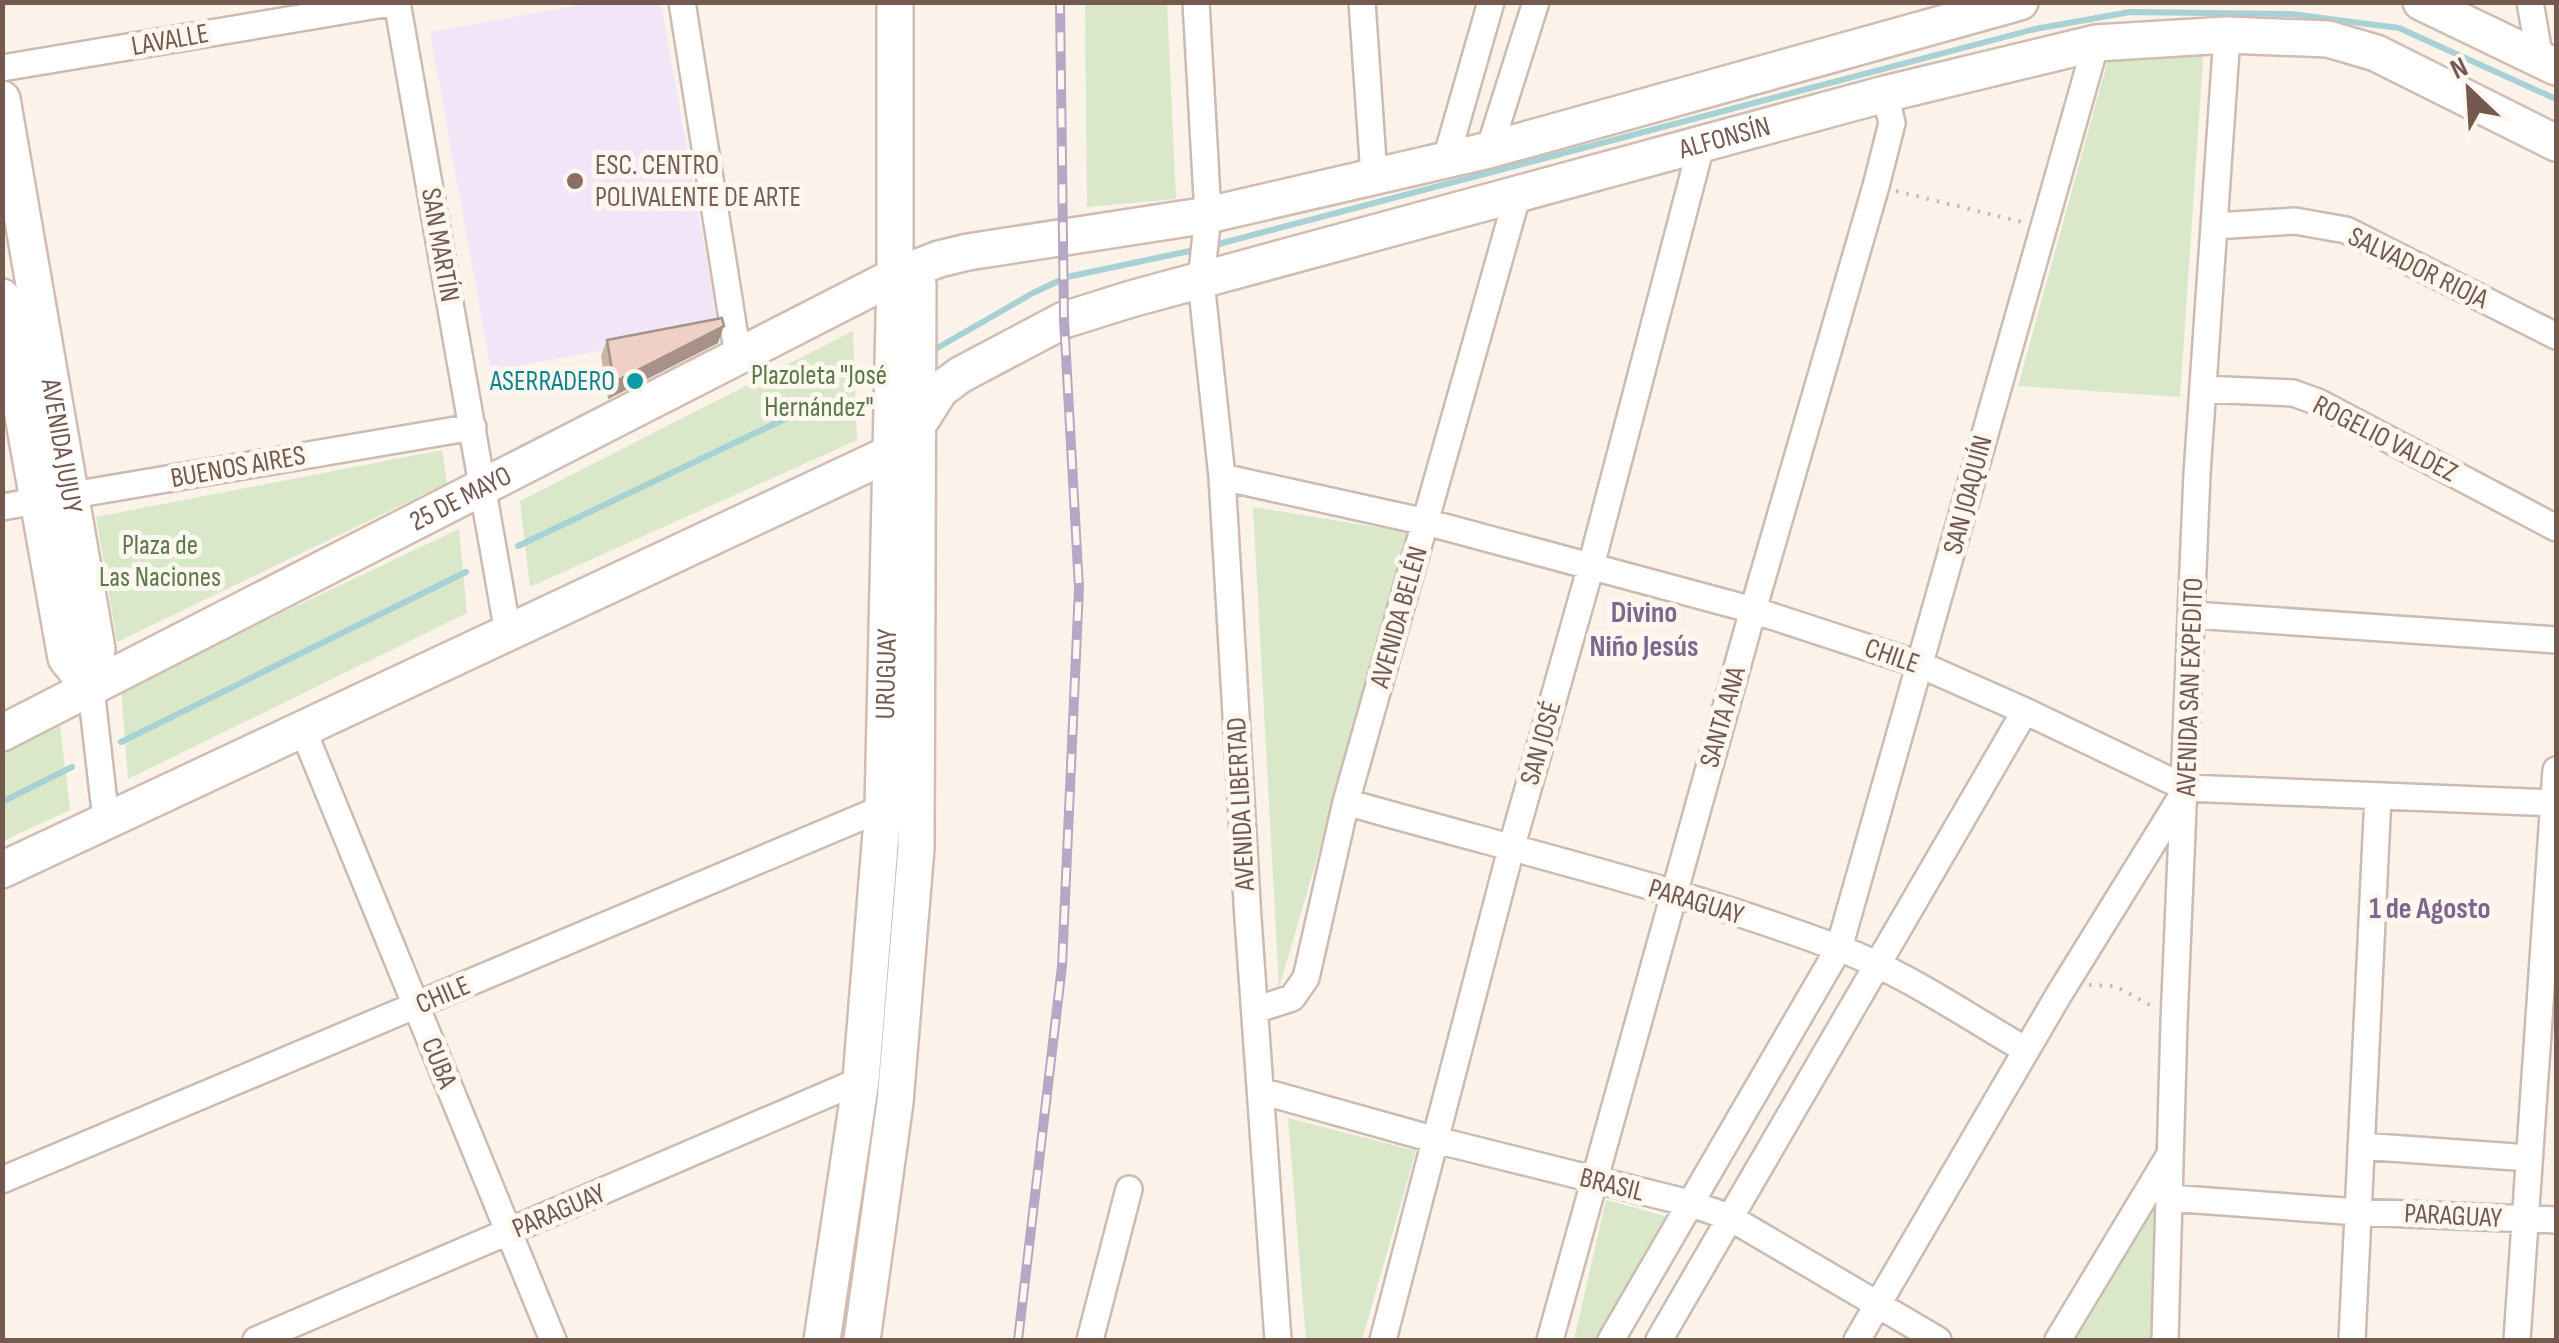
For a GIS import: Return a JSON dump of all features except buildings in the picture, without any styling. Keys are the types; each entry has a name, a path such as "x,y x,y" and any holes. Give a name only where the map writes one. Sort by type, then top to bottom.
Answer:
{"street":[{"name":"LAVALLE","path":"2,68 397,2"},
{"name":"SAN MARTÍN","path":"397,2 508,633"},
{"path":"682,2 738,356"},
{"name":"URUGUAY","path":"862,1340 895,1102 916,848 919,423 906,272 895,2"},
{"name":"URUGUAY","path":"822,1340 861,1080 883,808 890,454 906,272 920,2"},
{"name":"AVENIDA LIBERTAD","path":"1196,2 1206,226 1200,275 1222,478 1278,1340"},
{"path":"1362,2 1374,176"},
{"path":"1446,160 1491,2"},
{"path":"1489,150 1536,2"},
{"name":"ALFONSÍN","path":"906,272 968,252 1206,226 1374,176 1489,150 1969,9 2020,2"},
{"path":"2421,2 2548,63"},
{"path":"2530,2 2548,63"},
{"name":"ALFONSÍN","path":"919,423 940,390 1032,335 1200,275 1516,197 1885,94 2096,43 2227,35 2328,40 2376,53 2556,143"},
{"name":"AVENIDA SAN EXPEDITO","path":"2165,1340 2197,474 2227,35"},
{"name":"SAN JOAQUÍN","path":"1611,1340 1839,948 2096,43"},
{"name":"SANTA ANA","path":"1550,1340 1753,610 1876,186 1892,123 1885,94"},
{"name":"AVENIDA JUJUY","path":"2,99 56,499"},
{"name":"SAN JOSÉ","path":"1383,1340 1701,146"},
{"name":"AVENIDA BELÉN","path":"1255,1010 1292,998 1306,978 1346,802 1516,197"},
{"name":"SALVADOR RIOJA","path":"2214,226 2294,221 2346,230 2556,336"},
{"name":"25 DE MAYO","path":"2,733 906,272"},
{"name":"AVENIDA JUJUY","path":"2,297 97,648 91,689"},
{"name":"ROGELIO VALDEZ","path":"2204,389 2293,393 2318,402 2556,528"},
{"path":"2,870 890,454 919,423"},
{"name":"BUENOS AIRES","path":"2,508 473,427"},
{"name":"CHILE","path":"1222,478 1426,522 1753,610 1921,665 2186,788 2556,803"},
{"path":"2193,615 2556,640"},
{"path":"91,689 106,820"},
{"path":"1659,1340 2025,710"},
{"name":"CUBA","path":"303,730 553,1340"},
{"path":"2517,1340 2556,770"},
{"path":"1857,1340 2058,996 2186,788"},
{"path":"2352,1340 2378,796"},
{"name":"PARAGUAY","path":"1346,802 1674,895 1839,948 1879,966 2026,1050"},
{"name":"CHILE","path":"2,1180 883,808"},
{"name":"PARAGUAY","path":"256,1340 861,1080"},
{"name":"BRASIL","path":"1261,1091 1436,1140 1689,1203 1729,1217 1938,1340"},
{"path":"2362,1146 2529,1158"},
{"path":"2058,1340 2170,1155"},
{"path":"1090,1340 1129,1190"},
{"name":"PARAGUAY","path":"2169,1198 2358,1212 2556,1220"}],"path":[{"path":"1876,186 2042,227"},
{"path":"2058,996 2088,985 2116,986 2174,1022"}],"shaded area":[{"name":"ESC. CENTRO POLIVALENTE DE ARTE","path":"591,3 661,3 719,329 491,371 430,32"}],"green space":[{"path":"1085,3 1167,3 1176,199 1087,207"},
{"path":"2204,45 2180,397 2018,386 2111,49"},
{"name":"Plazoleta \"José Hernández\"","path":"853,331 857,440 530,587 520,501"},
{"name":"Plaza de Las Naciones","path":"442,450 447,483 117,642 96,517"},
{"path":"1253,507 1412,533 1279,988"},
{"path":"459,529 467,613 128,779 121,689"},
{"path":"60,726 70,810 3,841 3,754"},
{"path":"1288,1118 1416,1151 1362,1340 1306,1340"},
{"path":"1606,1200 1669,1217 1599,1340 1574,1340"},
{"path":"2154,1207 2151,1340 2071,1340"}],"waterway":[{"path":"1211,246 2035,29 2130,12 2291,14 2399,28 2556,99"},
{"path":"932,351 1067,277 1199,249"},
{"path":"518,546 787,418"},
{"path":"121,742 466,572"},
{"path":"2,802 72,767"}],"railway":[{"path":"1018,1340 1062,966 1079,588 1064,320 1060,2"}],"place":[{"name":"ESC. CENTRO POLIVALENTE DE ARTE","path":"575,181"},
{"name":"ASERRADERO","path":"635,381"}],"district":[{"name":"Divino Niño Jesús","path":"1644,630"},
{"name":"1 de Agosto","path":"2430,909"}]}
